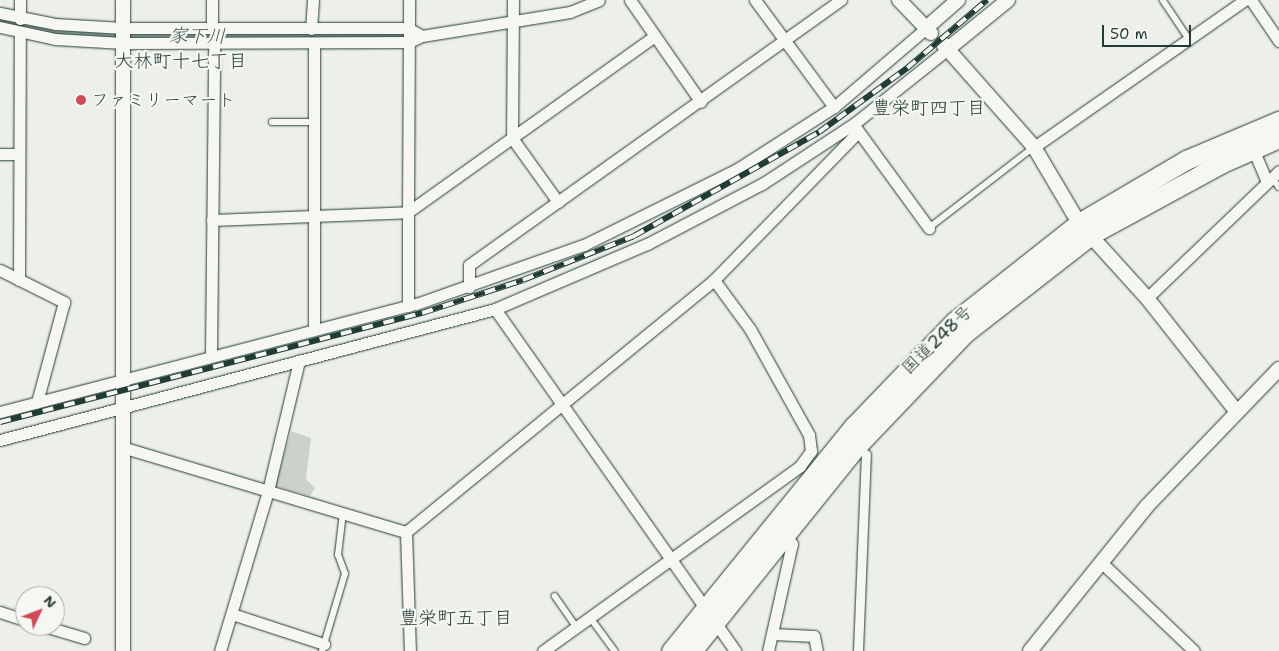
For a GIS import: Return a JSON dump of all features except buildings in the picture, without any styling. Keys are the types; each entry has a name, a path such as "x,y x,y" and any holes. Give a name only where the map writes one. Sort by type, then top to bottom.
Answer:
{"highway":[{"name":"国道248号","path":"692,651 710,614 806,470 955,321 1186,160 1279,121"},
{"name":"国道248号","path":"671,651 710,614 784,536 924,372 1022,287 1085,229 1279,138"}],"street":[{"path":"20,0 20,19"},
{"path":"123,0 123,651"},
{"path":"212,0 212,29"},
{"path":"311,29 313,0"},
{"path":"408,306 409,0"},
{"path":"513,0 512,138 558,202"},
{"path":"0,27 20,34 123,43 409,42 422,36 570,12 599,0"},
{"path":"630,0 701,102"},
{"path":"755,0 834,107"},
{"path":"469,287 469,266 786,42 841,0"},
{"path":"899,0 928,31"},
{"path":"0,412 211,354 408,306 469,287 584,245 666,208 834,107 928,31 958,0"},
{"path":"406,532 561,408 714,280 856,128 946,46 1008,0"},
{"path":"1034,147 1246,0"},
{"path":"1251,0 1279,41"},
{"path":"0,13 20,19 123,28 408,28 422,36"},
{"path":"19,280 20,34"},
{"path":"212,220 408,212 655,36"},
{"path":"211,354 214,42"},
{"path":"314,43 312,216 314,329"},
{"path":"946,46 1034,147 1085,229 1146,298 1237,412"},
{"path":"856,128 928,228"},
{"path":"0,440 495,308 695,220 762,184 856,128"},
{"path":"1146,298 1273,177 1253,149"},
{"path":"0,154 19,154"},
{"path":"0,270 64,302 37,402"},
{"path":"544,651 670,560 806,470 811,451 809,435 750,329 714,280"},
{"path":"495,308 561,408 735,651"},
{"path":"220,651 268,491 299,361"},
{"path":"1030,651 1147,506 1279,369"},
{"path":"122,447 406,532"},
{"path":"858,651 866,454"},
{"path":"406,532 410,651"},
{"path":"768,651 792,544 784,536"},
{"path":"1102,562 1194,651"},
{"path":"0,612 15,617"},
{"path":"232,614 323,648"},
{"path":"65,632 84,638"},
{"path":"773,634 814,636 817,651"}],"lane":[{"path":"1163,0 1189,39"},
{"path":"272,122 314,122"},
{"path":"928,228 1034,147"},
{"path":"1273,177 1279,187"},
{"path":"323,648 345,574 338,555 343,512"},
{"path":"555,596 577,627"},
{"path":"590,617 615,651"}],"shaded area":[{"path":"291,431 311,438 306,479 315,488 310,496 275,486"}],"waterway":[{"name":"家下川","path":"0,21 96,34 395,35"}],"railway":[{"path":"0,422 422,313 523,280 634,236 819,132 907,68 987,0"}],"place":[{"name":"ファミリーマート","path":"81,100"}],"district":[{"name":"大林町十七丁目","path":"181,61"},
{"name":"豊栄町四丁目","path":"929,108"},
{"name":"豊栄町五丁目","path":"456,618"}]}
